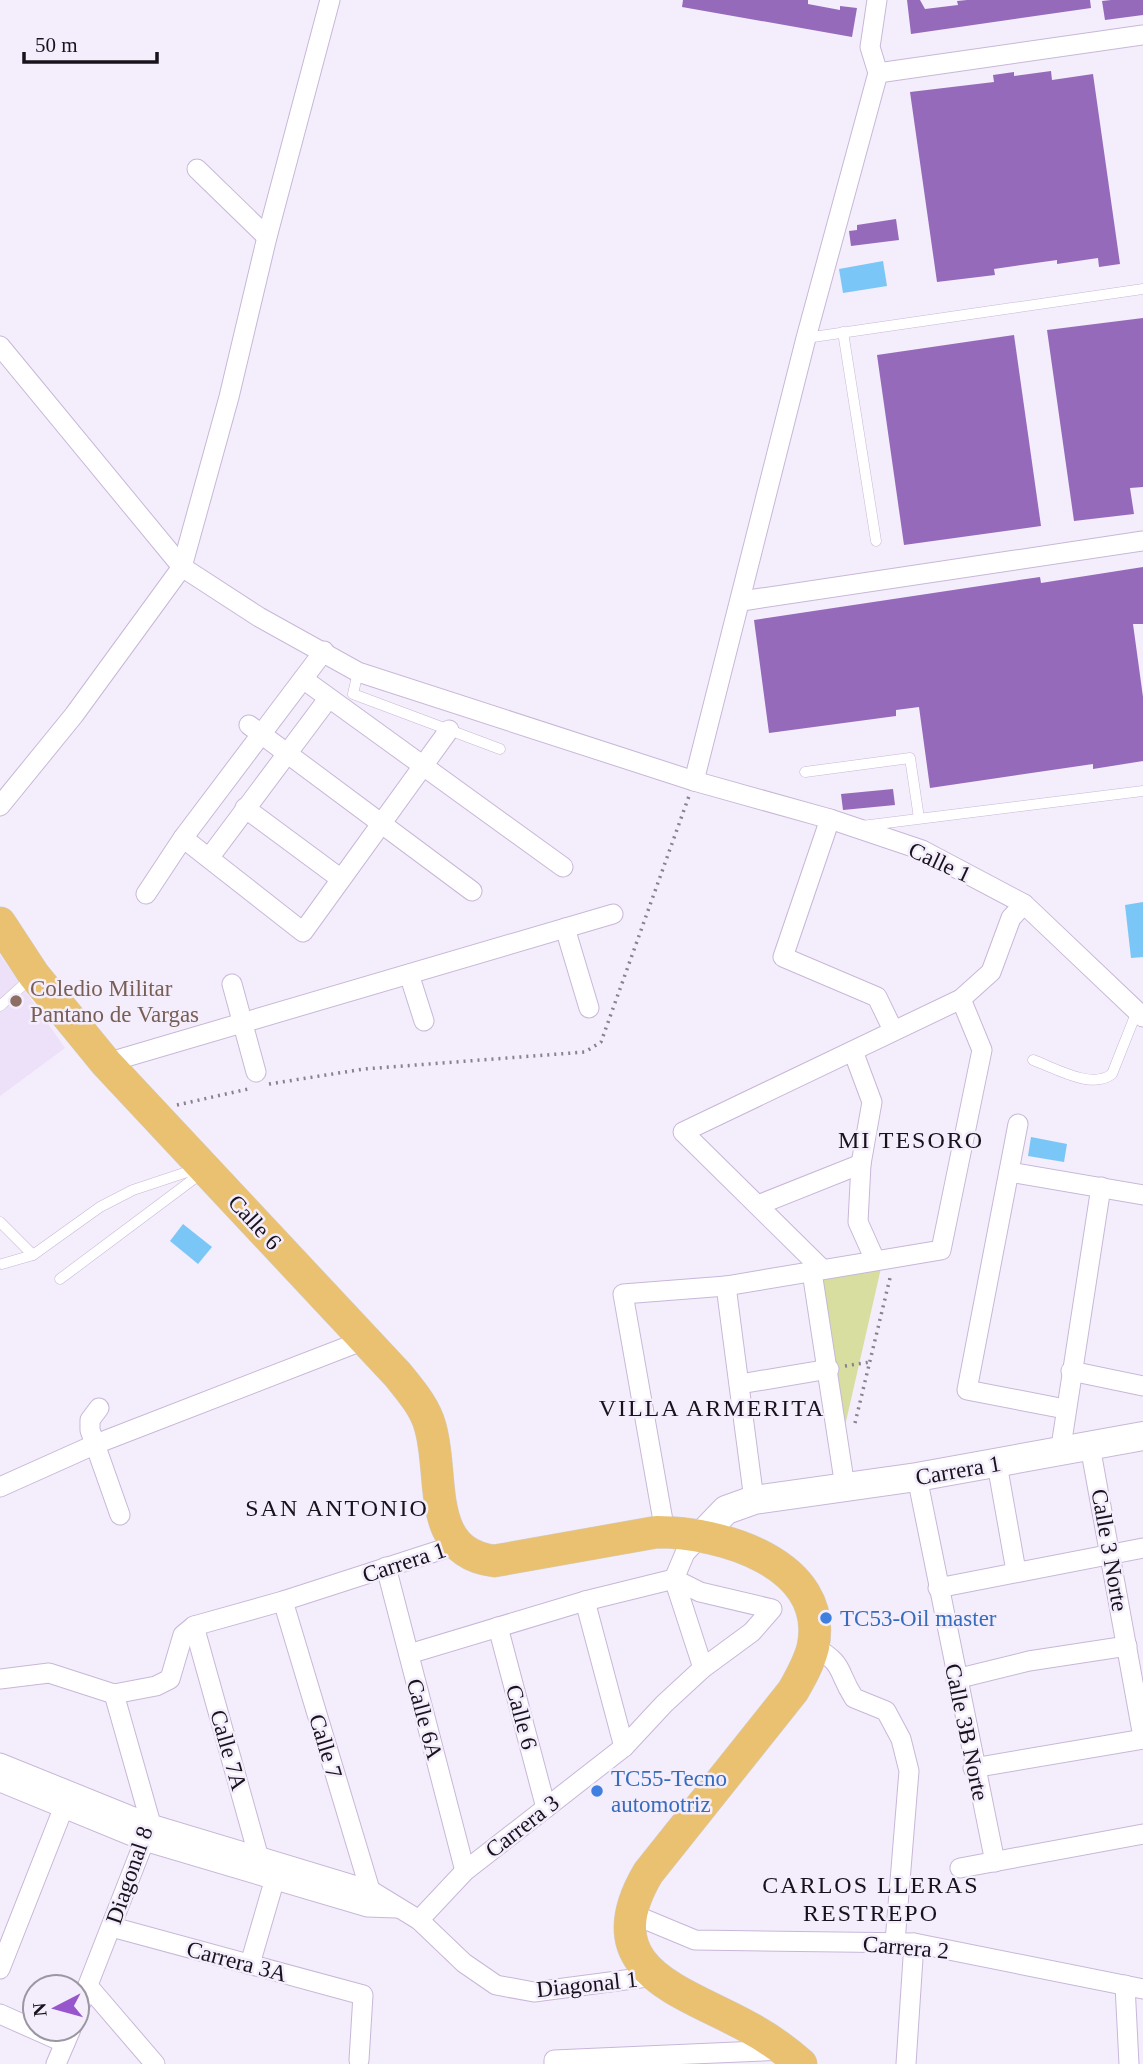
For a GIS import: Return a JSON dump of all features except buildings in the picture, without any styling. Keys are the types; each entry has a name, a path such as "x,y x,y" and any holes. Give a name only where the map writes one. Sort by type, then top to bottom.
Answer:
{"main road":[{"name":"Calle 6","path":"0,923 34,975 106,1063 398,1375 430,1424 439,1501 456,1545"},
{"path":"661,1532 700,1536 750,1550 777,1566 799,1585 809,1604 813,1646 793,1691 648,1873 636,1894 630,1922 638,1956 654,1976 703,2007 748,2026 793,2057"},
{"name":"Carrera 1","path":"456,1545 478,1558 494,1560 661,1532"}],"street":[{"path":"0,806 74,715 182,566 229,397 267,237 330,0"},
{"path":"695,780 806,338 878,73 870,57 877,0"},
{"path":"878,73 1143,35"},
{"path":"197,169 267,237"},
{"name":"Calle 1","path":"0,346 182,566 259,617 358,672 922,850 1024,904 1140,1014"},
{"path":"742,601 1143,541"},
{"path":"146,894 183,838 224,784 255,730 303,679 324,651"},
{"path":"303,679 423,769 563,867"},
{"path":"209,858 328,699"},
{"path":"255,730 472,891"},
{"path":"183,838 303,932 449,730"},
{"path":"224,784 247,806 341,879"},
{"path":"830,819 783,957 877,998 893,1030"},
{"path":"845,1487 817,1270 758,1205 683,1132 961,999 990,972 1011,918 1024,904"},
{"path":"106,1063 613,914"},
{"path":"565,928 589,1008"},
{"path":"409,974 424,1021"},
{"path":"232,984 256,1082"},
{"path":"661,1532 623,1294 726,1286 941,1250 982,1050 961,999"},
{"path":"853,1051 872,1102 861,1164 858,1222 885,1259"},
{"path":"1018,1124 967,1390 1065,1409"},
{"path":"758,1205 861,1164"},
{"path":"1009,1172 1143,1195"},
{"path":"1060,1453 1101,1187"},
{"path":"726,1286 754,1500"},
{"path":"0,1487 96,1444 367,1339"},
{"path":"740,1384 829,1369"},
{"path":"1071,1371 1143,1386"},
{"path":"99,1408 90,1420 90,1430 120,1515"},
{"name":"Carrera 1","path":"700,1536 726,1510 754,1500 997,1464 1143,1436"},
{"name":"Calle 3 Norte","path":"1090,1446 1112,1555 1143,1738"},
{"path":"997,1464 1016,1571"},
{"name":"Calle 3B Norte","path":"917,1477 973,1768 995,1862"},
{"path":"700,1536 685,1553 674,1579 704,1668"},
{"name":"Carrera 1","path":"194,1626 283,1601 456,1545"},
{"path":"939,1588 1143,1548"},
{"name":"Calle 6A","path":"386,1567 465,1871"},
{"path":"409,1654 585,1601 674,1579"},
{"name":"Carrera 3","path":"419,1920 465,1871 624,1747 664,1704 704,1668 752,1632 772,1609 700,1592 674,1579"},
{"name":"Calle 7","path":"283,1601 370,1890"},
{"path":"585,1601 624,1747"},
{"path":"0,1679 49,1673 114,1694 156,1686 170,1679 183,1635 194,1626"},
{"name":"Calle 7A","path":"194,1626 257,1866"},
{"name":"Calle 6","path":"498,1627 546,1808"},
{"path":"813,1646 833,1658 841,1667 854,1698 886,1712 901,1738 909,1772 905,1942 906,2064"},
{"path":"956,1679 1029,1661 1127,1646"},
{"name":"Diagonal 8","path":"91,1979 147,1832 114,1694"},
{"path":"973,1768 1143,1738"},
{"path":"0,1762 147,1832"},
{"path":"0,1782 63,1810 147,1832 277,1872 367,1907 398,1908"},
{"path":"0,1969 63,1810"},
{"path":"960,1868 1143,1834"},
{"path":"277,1872 370,1890 419,1920"},
{"path":"250,1964 277,1872"},
{"name":"Diagonal 1","path":"419,1920 464,1963 496,1985 534,1992 654,1976"},
{"name":"Carrera 2","path":"630,1922 695,1940 905,1942 1134,1987"},
{"name":"Carrera 3A","path":"112,1927 363,1995 359,2060"},
{"path":"1129,2064 1134,1987"},
{"path":"91,1989 155,2064"},
{"path":"0,2014 21,2021"},
{"path":"55,2064 65,2043"},
{"path":"554,2062 793,2057"}],"lane":[{"path":"806,338 1143,289"},
{"path":"843,332 876,541"},
{"path":"358,672 353,694 500,748"},
{"path":"805,772 910,758 919,818"},
{"path":"855,827 1143,791"},
{"path":"0,1006 34,975"},
{"path":"1033,1060 1094,1082 1105,1080 1112,1074 1140,1014"},
{"path":"2,1264 33,1255 100,1207 133,1190 205,1168"},
{"path":"60,1279 205,1168"},
{"path":"0,1222 33,1255"}],"path":[{"path":"152,1111 256,1082 585,1052 594,1049 601,1042 695,780"},
{"path":"853,1433 870,1362 885,1259"},
{"path":"829,1369 870,1362"}],"shaded area":[{"name":"Coledio Militar Pantano de Vargas","path":"0,955 65,1048 0,1096"}],"green space":[{"path":"881,1268 842,1439 814,1280"}],"water":[{"path":"883,261 887,286 843,293 839,269"},
{"path":"1143,902 1143,957 1131,958 1125,905"},
{"path":"1031,1137 1067,1144 1064,1162 1028,1156"},
{"path":"183,1224 212,1247 198,1264 170,1241"}],"place":[{"name":"Coledio Militar Pantano de Vargas","path":"16,1001"},
{"name":"TC53-Oil master","path":"826,1618"},
{"name":"TC55-Tecno automotriz","path":"597,1791"}],"district":[{"name":"MI TESORO","path":"911,1140"},
{"name":"VILLA ARMERITA","path":"712,1408"},
{"name":"SAN ANTONIO","path":"337,1508"},
{"name":"CARLOS LLERAS RESTREPO","path":"871,1899"}]}
